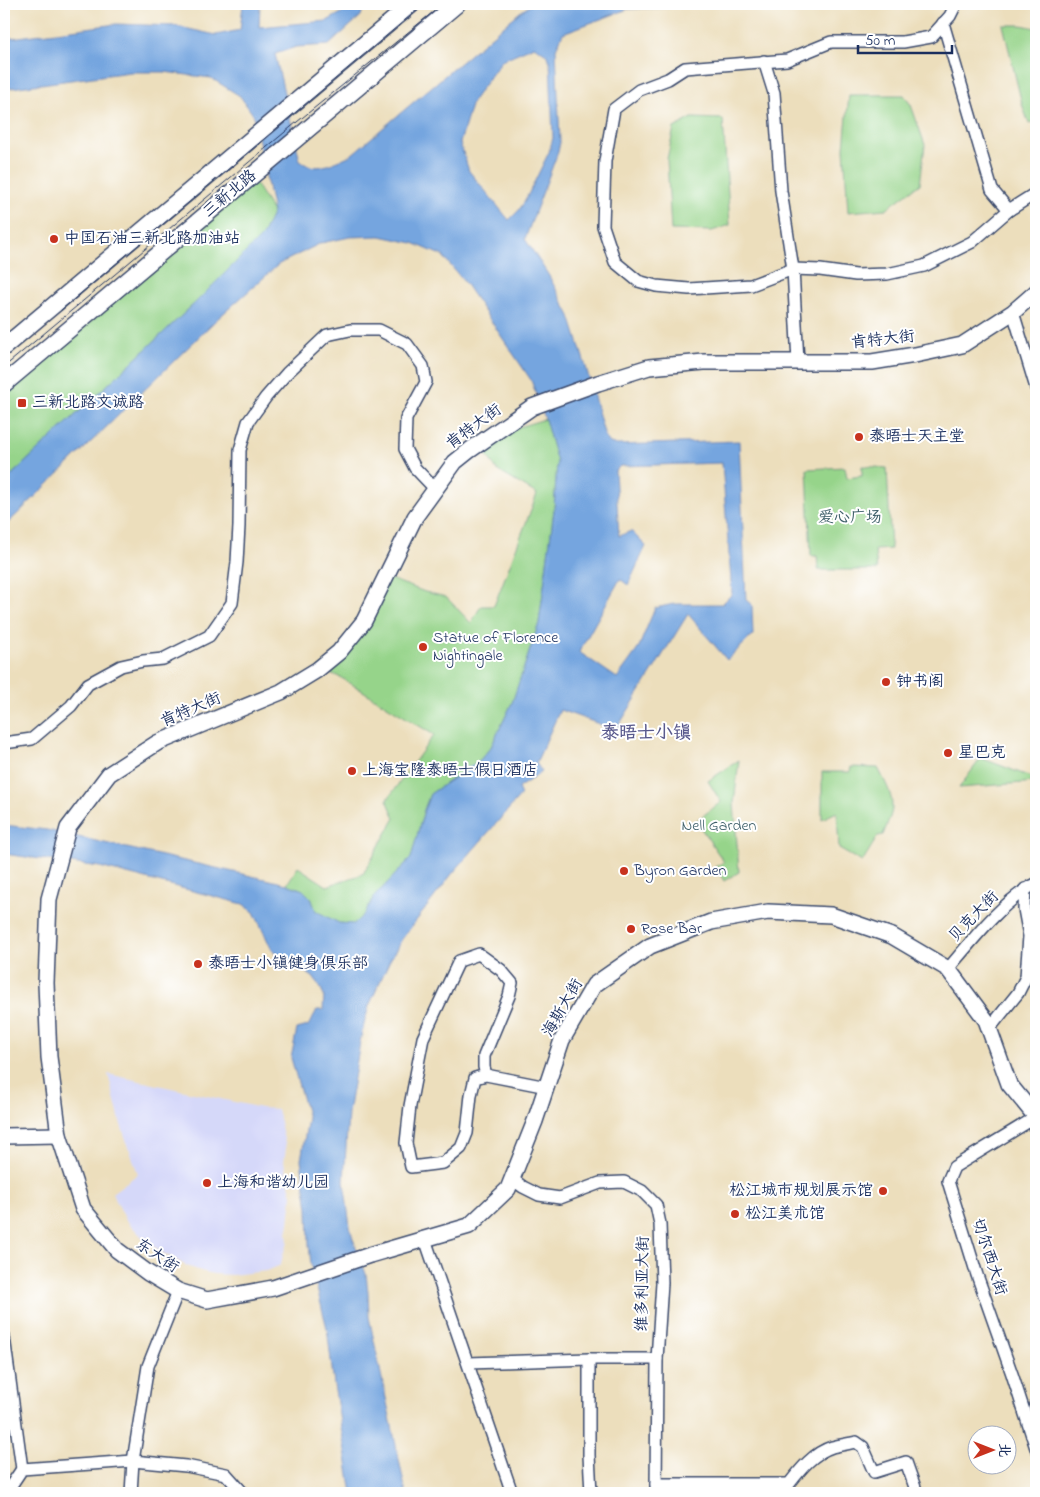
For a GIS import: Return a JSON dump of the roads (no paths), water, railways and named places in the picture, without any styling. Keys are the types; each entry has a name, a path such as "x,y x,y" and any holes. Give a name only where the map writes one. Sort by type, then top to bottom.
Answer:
{"main road":[{"name":"三新北路","path":"4,347 412,4"},
{"name":"三新北路","path":"4,384 457,4"}],"street":[{"path":"956,4 950,16 931,37 903,42 831,42 787,60 685,68 668,79 640,90 614,109 605,161 603,226 615,262 638,281 656,286 689,289 751,285 793,269 856,274 887,274 924,266 972,242 1009,210 1036,193"},
{"path":"943,23 992,190 1009,210"},
{"path":"764,61 774,93 781,191 793,269 798,362"},
{"name":"肯特大街","path":"59,1135 49,1057 46,983 49,898 68,828 109,774 157,743 281,692 318,670 339,652 364,621 415,517 455,462 532,407 649,367 704,362 872,362 915,355 962,345 1013,312 1036,292"},
{"path":"1013,312 1036,388"},
{"path":"4,743 32,739 71,706 88,684 121,666 163,659 209,636 232,603 239,526 240,450 248,422 287,373 327,335 350,330 379,330 407,344 423,366 426,382 406,419 405,449 414,468 435,489"},
{"name":"贝克大街","path":"948,969 988,923 1025,889 1036,884"},
{"name":"贝克大街","path":"989,1029 1018,992 1026,977 1029,936 1024,909 1025,889"},
{"name":"海斯大街","path":"304,1278 366,1256 469,1226 508,1189 535,1121 562,1040 594,985 650,946 711,922 768,912 832,915 892,936 948,969 986,1020 1009,1084 1036,1117"},
{"path":"486,1075 484,1056 510,996 512,983 501,970 479,954 459,960 423,1038 410,1106 406,1143 411,1167 443,1163 461,1148 467,1133 471,1095 475,1078 486,1075 547,1087"},
{"name":"切尔西大街","path":"1036,1117 954,1167 948,1181 977,1275 1036,1448"},
{"path":"4,1136 59,1135"},
{"name":"东大街","path":"59,1135 83,1209 117,1250 148,1273 178,1291 207,1300 273,1288 304,1278"},
{"name":"维多利亚大街","path":"512,1179 523,1188 539,1195 560,1198 600,1183 624,1182 642,1191 656,1205 660,1224 662,1284 657,1359 656,1489"},
{"path":"425,1239 512,1493"},
{"path":"131,1493 133,1461 148,1366 178,1291"},
{"path":"4,1337 22,1469 6,1493"},
{"path":"468,1363 657,1359"},
{"path":"589,1360 591,1493"},
{"path":"656,1489 788,1489 801,1469 816,1455 830,1448 856,1442 863,1447 874,1472 906,1462 917,1493"},
{"path":"22,1469 133,1461 186,1466 226,1474 243,1493"}],"water":[{"path":"243,4 260,4 259,27 327,21 350,8 351,4 364,4 361,16 329,45 296,47 275,54 300,161 313,167 319,167 351,155 520,12 532,4 696,4 686,7 628,9 563,33 556,49 560,142 558,152 525,239 549,276 570,316 605,437 610,443 617,445 739,441 746,600 752,605 753,635 727,660 688,614 616,730 560,710 536,763 542,772 518,788 521,795 452,874 402,939 369,1006 362,1031 348,1113 344,1181 350,1227 366,1274 369,1317 406,1493 352,1493 334,1385 327,1328 311,1265 308,1208 301,1160 308,1118 291,1058 297,1029 308,1026 317,1010 323,1010 324,995 320,987 313,977 272,950 254,912 243,904 100,867 4,854 4,825 47,830 287,884 303,890 311,898 316,911 339,923 354,924 365,913 374,897 411,858 430,794 480,760 491,747 512,703 539,623 554,510 557,462 545,419 531,380 465,283 443,256 413,243 380,236 350,237 321,243 279,264 216,320 4,527 4,482 194,304 262,236 273,212 254,116 240,96 211,78 164,72 130,72 4,89 4,39 116,24 175,26 216,35 240,30","holes":["534,46 545,53 550,61 553,138 549,152 525,201 509,220 469,171 460,143 472,102 502,60","722,463 732,594 722,604 674,604 655,608 638,649 617,678 579,652 620,579 628,585 646,546 631,531 619,536 615,471 620,466"]}],"tram line":[{"path":"61,310 424,4"},
{"path":"4,367 297,122 443,4"}],"place":[{"name":"中国石油三新北路加油站","path":"54,239"},
{"name":"三新北路文诚路","path":"22,403"},
{"name":"泰晤士天主堂","path":"859,437"},
{"name":"Statue of Florence Nightingale","path":"423,647"},
{"name":"钟书阁","path":"886,682"},
{"name":"星巴克","path":"948,753"},
{"name":"上海宝隆泰晤士假日酒店","path":"352,771"},
{"name":"Byron Garden","path":"624,871"},
{"name":"Rose Bar","path":"631,929"},
{"name":"泰晤士小镇健身俱乐部","path":"198,964"},
{"name":"上海和谐幼儿园","path":"207,1183"},
{"name":"松江城市规划展示馆","path":"883,1191"},
{"name":"松江美术馆","path":"735,1214"}],"district":[{"name":"泰晤士小镇","path":"646,734"}],"park label":[{"name":"爱心广场","path":"850,518"},
{"name":"Nell Garden","path":"719,826"}]}
